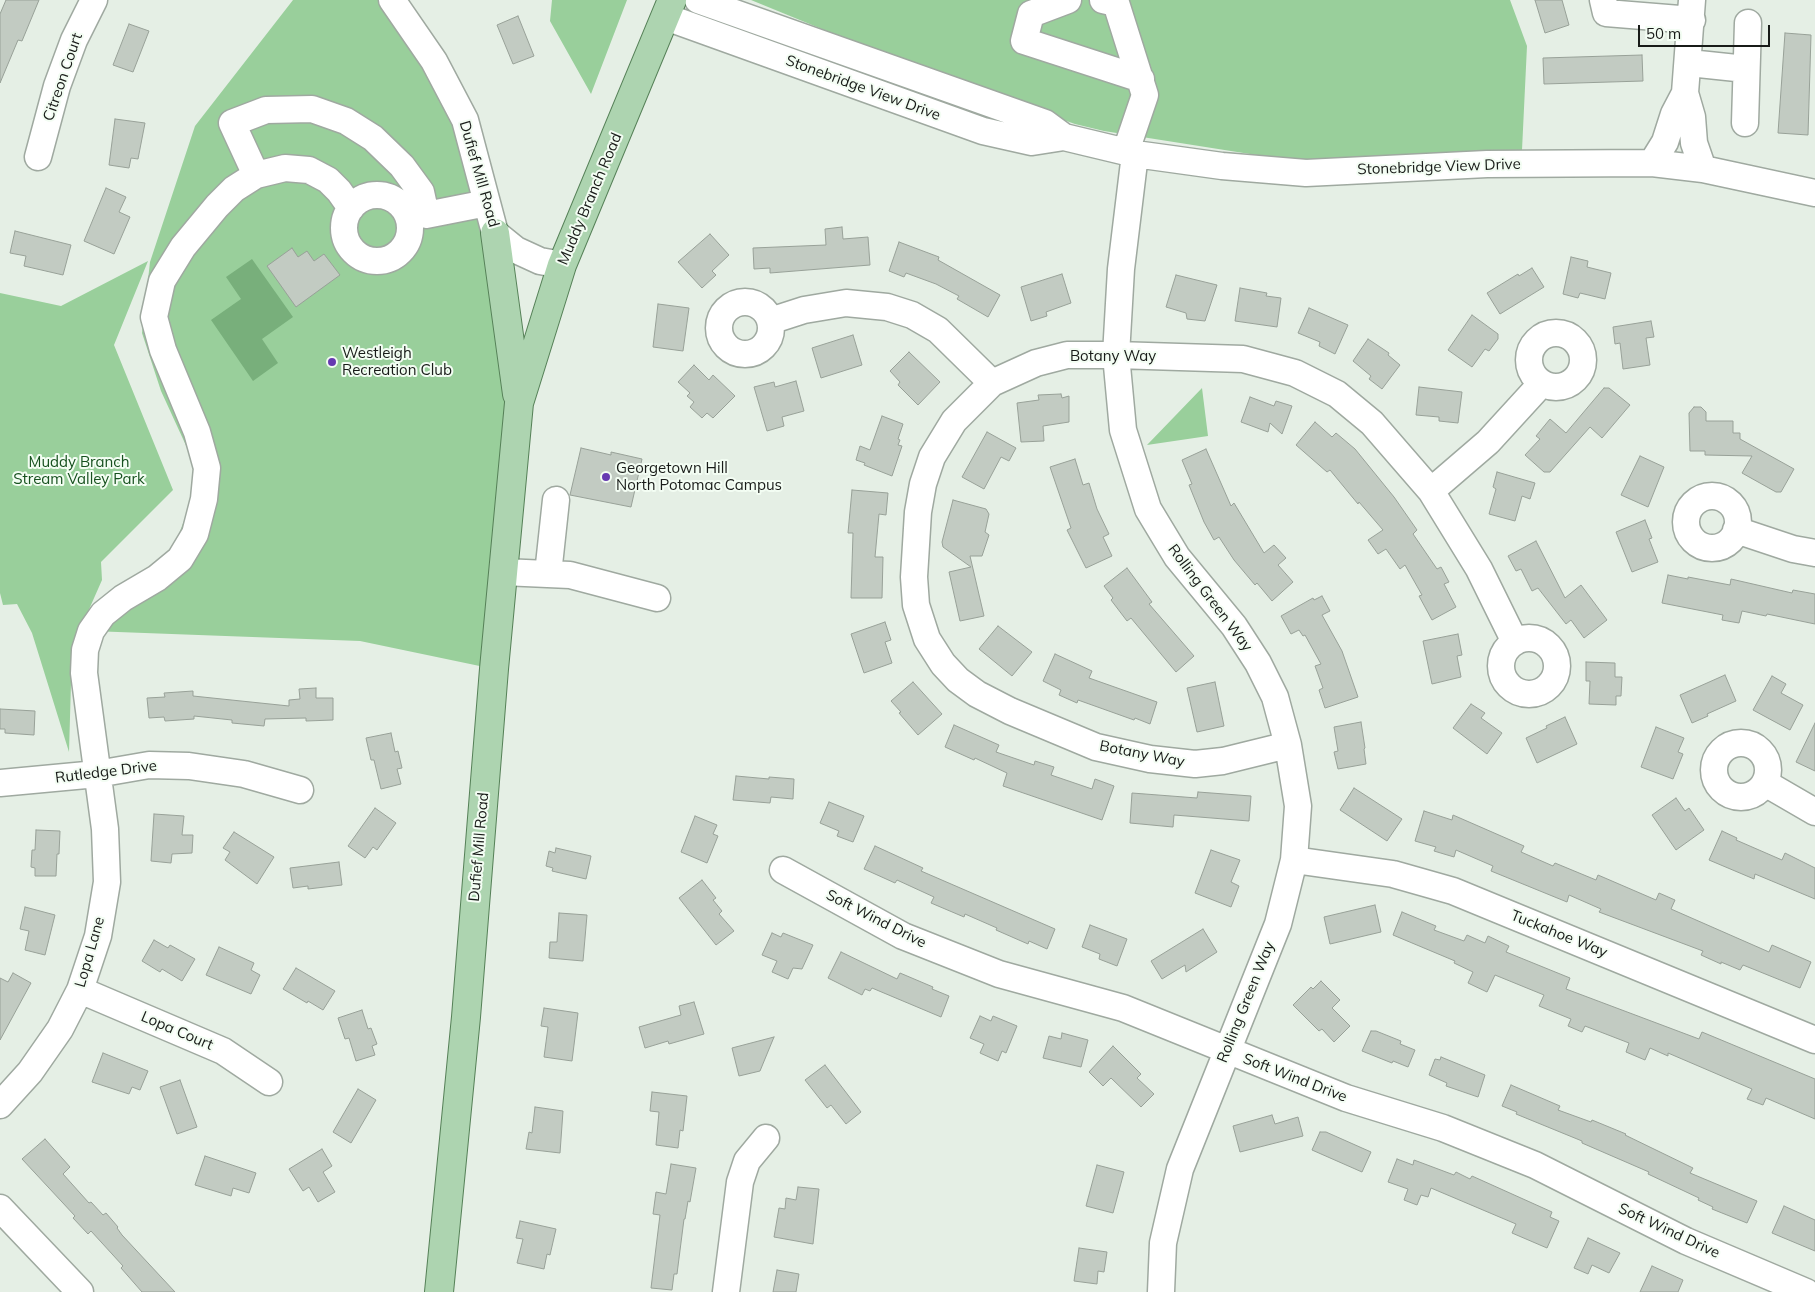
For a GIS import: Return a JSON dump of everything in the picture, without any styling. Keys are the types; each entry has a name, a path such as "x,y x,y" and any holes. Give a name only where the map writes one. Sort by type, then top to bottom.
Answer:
{"main road":[{"name":"Muddy Branch Road","path":"518,403 562,265 669,8"},
{"path":"495,234 518,403"},
{"name":"Dufief Mill Road","path":"439,1292 466,1017 518,403"}],"street":[{"name":"Citreon Court","path":"38,157 58,86 74,40 94,0"},
{"name":"Dufief Mill Road","path":"392,0 434,61 464,120 495,234 516,250 540,261 562,265"},
{"name":"Stonebridge View Drive","path":"698,0 1044,123 1064,137"},
{"path":"1068,0 1031,14 1024,41 1141,79"},
{"name":"Rolling Green Way","path":"1103,0 1116,3 1145,95 1130,152 1121,269 1116,355 1123,430 1148,509 1177,557 1234,626 1258,663 1275,697 1288,745 1298,806 1294,860 1278,924 1180,1170 1163,1243 1161,1292"},
{"path":"1603,0 1606,14 1692,10 1686,93 1692,117 1694,143 1703,168"},
{"name":"Stonebridge View Drive","path":"669,8 983,131 1032,142 1064,137 1130,152 1222,166 1306,173 1487,164 1652,163 1703,168 1815,193"},
{"path":"1745,123 1748,23"},
{"path":"1689,63 1746,69"},
{"path":"1652,163 1665,142 1674,114 1686,93"},
{"path":"256,175 232,123 266,110 312,109 346,121 373,138 402,166 421,192 418,219 406,245 399,253 390,259 379,261 359,256 346,239 344,229 346,218 351,208 359,200 369,196 380,195 391,198 400,204 407,213 418,219 487,203"},
{"name":"Lopa Lane","path":"0,1105 30,1072 60,1029 80,990 98,936 107,882 105,829 84,673 85,650 91,631 103,614 123,598 157,578 180,559 195,534 204,499 207,468 197,432 163,350 154,317 162,281 183,248 217,206 234,189 256,175 286,168 309,170 328,180 339,191 351,208"},
{"path":"770,321 804,310 846,303 887,307 912,315 938,330 992,383"},
{"name":"Botany Way","path":"1288,745 1223,761 1195,764 1150,759 1096,747 1010,711 977,694 958,680 942,664 927,640 916,605 914,577 918,512 923,484 932,457 954,421 992,383 1036,363 1067,355 1243,360 1295,373 1337,394 1372,423 1431,491 1479,569 1515,642"},
{"path":"1431,491 1488,442 1542,383"},
{"path":"548,574 556,500"},
{"path":"1736,530 1793,549 1815,553"},
{"path":"503,572 570,575 658,598"},
{"name":"Rutledge Drive","path":"0,783 97,774 149,765 189,766 244,774 300,790"},
{"path":"1765,783 1815,812"},
{"name":"Tuckahoe Way","path":"1294,860 1393,874 1453,890 1815,1040"},
{"name":"Soft Wind Drive","path":"783,870 903,936 999,974 1124,1008 1226,1051 1346,1098 1439,1126 1535,1165 1686,1241 1806,1292"},
{"name":"Lopa Court","path":"80,990 223,1051 269,1082"},
{"path":"726,1292 740,1182 747,1161 766,1138"},
{"path":"0,1208 80,1292"}],"green space":[{"name":"Westleigh Recreation Club","path":"293,0 392,0 465,120 519,403 494,669 360,641 91,631 162,561 175,544 189,508 194,463 161,391 142,333 150,262 195,126"},
{"path":"552,0 627,0 591,94 550,21"},
{"path":"751,0 1510,0 1527,46 1522,150 1307,163 1104,131 1075,124 917,68"},
{"name":"Muddy Branch Stream Valley Park","path":"148,261 114,345 173,490 101,562 102,580 72,648 69,752 32,633 17,604 3,605 0,593 0,293 61,306"},
{"path":"1202,388 1208,436 1147,445"}],"shaded area":[{"path":"252,259 293,317 262,339 278,363 253,381 211,320 241,299 226,277"}],"building":[{"path":"6,0 39,0 22,41 18,40 0,83 0,14"},
{"path":"1535,0 1562,0 1569,25 1545,33"},
{"path":"518,16 534,56 513,64 497,25"},
{"path":"129,24 149,31 133,72 113,65"},
{"path":"1785,33 1811,35 1808,135 1778,133"},
{"path":"1642,55 1643,81 1544,84 1543,58"},
{"path":"115,119 145,123 138,159 131,158 129,168 109,165"},
{"path":"106,188 126,197 119,212 130,217 114,254 84,241"},
{"path":"842,227 843,239 868,237 870,265 770,273 770,268 754,269 753,248 826,245 825,229"},
{"path":"15,231 71,245 63,275 24,266 26,256 10,253"},
{"path":"710,234 729,255 712,271 716,275 702,288 678,262"},
{"path":"899,242 939,257 938,260 1000,295 988,317 957,299 959,296 936,284 906,273 904,277 889,271"},
{"path":"292,248 298,257 307,251 314,261 324,254 340,275 296,307 267,266"},
{"path":"1571,257 1588,261 1587,267 1611,273 1605,299 1580,293 1578,298 1563,294"},
{"path":"1532,268 1544,287 1500,314 1487,293 1518,274 1519,276"},
{"path":"1062,274 1071,303 1046,312 1047,316 1031,321 1021,287"},
{"path":"1176,275 1217,285 1205,321 1187,319 1186,313 1166,307"},
{"path":"1240,288 1267,293 1266,296 1281,298 1277,327 1235,321"},
{"path":"658,304 689,308 683,351 653,347"},
{"path":"1309,308 1348,325 1335,354 1319,346 1320,342 1298,333"},
{"path":"1472,315 1498,334 1498,339 1489,351 1485,349 1472,367 1448,350"},
{"path":"1651,321 1654,337 1646,338 1650,365 1623,369 1620,343 1615,344 1613,327"},
{"path":"853,335 862,365 821,378 812,348"},
{"path":"1368,339 1389,353 1388,355 1400,365 1382,389 1369,379 1371,376 1353,361"},
{"path":"909,352 940,382 918,405 898,385 900,382 890,371"},
{"path":"694,365 709,380 713,375 735,396 713,418 707,413 702,418 690,407 694,402 687,396 690,393 678,382"},
{"path":"796,381 804,411 782,417 784,426 767,431 754,387 774,382 775,387"},
{"path":"1419,387 1462,392 1458,423 1439,421 1439,417 1416,415"},
{"path":"1604,388 1609,388 1630,405 1602,438 1590,427 1550,472 1544,472 1525,455 1540,439 1536,436 1550,419 1566,433"},
{"path":"1061,394 1062,398 1069,396 1069,422 1043,426 1044,441 1021,442 1017,403 1039,400 1038,395"},
{"path":"1250,397 1274,406 1276,401 1292,406 1282,434 1270,423 1268,432 1241,422"},
{"path":"1694,407 1701,407 1706,412 1706,421 1733,421 1733,433 1740,433 1740,439 1794,469 1781,492 1776,492 1742,473 1752,456 1705,455 1705,451 1690,451 1689,413"},
{"path":"882,416 903,424 898,439 900,440 898,445 902,446 892,476 856,460 860,446 870,450"},
{"path":"1315,422 1332,437 1336,433 1355,449 1394,497 1417,530 1413,534 1437,569 1441,567 1449,582 1444,584 1456,607 1432,620 1419,596 1422,595 1405,565 1400,569 1386,549 1378,554 1368,540 1383,530 1359,502 1358,504 1330,470 1327,472 1296,445"},
{"path":"987,432 1016,448 1009,461 1001,457 984,489 962,477"},
{"name":"Georgetown Hill North Potomac Campus","path":"581,448 611,455 611,452 642,459 631,507 570,495"},
{"path":"1206,449 1231,506 1234,503 1264,553 1274,545 1286,558 1278,565 1293,582 1272,601 1257,583 1255,585 1234,560 1219,537 1214,540 1204,522 1189,485 1192,484 1182,460"},
{"path":"1640,456 1664,467 1648,507 1621,495"},
{"path":"1075,459 1083,485 1089,483 1097,509 1109,534 1103,537 1112,556 1086,568 1067,530 1071,528 1050,467"},
{"path":"1497,472 1535,483 1530,499 1522,496 1515,521 1489,514 1496,489 1493,487"},
{"path":"852,490 888,493 886,515 879,514 875,557 883,557 882,598 851,598 853,533 848,533"},
{"path":"953,500 986,509 989,514 985,532 989,535 982,556 970,556 984,616 960,621 949,572 971,567 943,547 942,542"},
{"path":"1645,520 1652,538 1649,539 1658,562 1632,572 1616,532"},
{"path":"1536,541 1565,598 1581,585 1607,620 1584,638 1571,620 1566,624 1538,588 1532,591 1521,569 1516,571 1508,556"},
{"path":"1127,568 1152,602 1149,604 1194,656 1176,672 1131,618 1127,621 1111,600 1113,598 1104,586"},
{"path":"1668,575 1730,585 1731,579 1792,593 1793,590 1815,594 1815,624 1742,611 1739,623 1722,620 1723,615 1662,603"},
{"path":"1322,596 1330,611 1322,615 1342,651 1358,697 1325,708 1319,690 1323,688 1315,666 1321,664 1305,635 1303,636 1299,630 1291,634 1281,616 1313,598 1314,600"},
{"path":"885,622 891,640 885,642 892,663 864,673 851,634"},
{"path":"998,626 1032,652 1012,676 979,649"},
{"path":"1458,634 1462,655 1457,656 1461,677 1432,684 1423,641"},
{"path":"1055,654 1092,671 1089,678 1157,702 1150,724 1078,700 1077,703 1059,695 1061,690 1043,681"},
{"path":"1586,662 1615,663 1615,677 1622,677 1621,696 1616,696 1616,705 1589,704 1590,681 1586,681"},
{"path":"1725,675 1736,701 1692,723 1680,695"},
{"path":"1772,676 1786,684 1781,693 1803,705 1790,730 1753,710"},
{"path":"913,682 942,714 918,735 891,701"},
{"path":"1215,682 1224,726 1197,732 1187,688"},
{"path":"316,688 316,698 333,698 333,720 306,721 306,718 265,719 264,726 232,723 232,720 194,716 194,719 165,721 164,717 149,718 147,698 165,697 164,693 193,691 193,696 289,706 289,700 300,699 299,689"},
{"path":"1471,704 1485,713 1481,718 1502,733 1487,754 1453,728"},
{"path":"0,709 35,711 34,735 5,733 5,729 0,729"},
{"path":"1565,717 1577,744 1537,763 1526,738"},
{"path":"1361,722 1366,764 1338,769 1334,752 1338,751 1334,727"},
{"path":"1815,723 1815,771 1796,762"},
{"path":"954,725 999,745 996,752 1034,765 1035,761 1054,767 1051,775 1092,789 1095,779 1114,786 1102,820 1003,786 1007,773 945,747"},
{"path":"1656,727 1684,738 1678,752 1683,754 1673,779 1641,767"},
{"path":"391,733 395,752 398,751 402,768 397,769 401,784 381,789 366,738"},
{"path":"736,776 794,779 793,799 771,797 770,803 733,800"},
{"path":"1354,788 1402,819 1387,841 1340,810"},
{"path":"1198,792 1251,796 1249,821 1174,815 1173,827 1130,823 1132,793 1197,798"},
{"path":"1676,798 1685,811 1689,808 1704,830 1676,850 1652,815"},
{"path":"829,802 864,816 853,842 837,836 839,831 820,823"},
{"path":"375,808 396,823 377,850 373,847 365,858 348,846"},
{"path":"1424,811 1452,820 1453,815 1524,846 1521,852 1553,866 1555,863 1596,880 1598,875 1656,900 1659,893 1675,900 1671,909 1769,952 1772,945 1811,962 1800,988 1743,965 1740,970 1721,962 1721,964 1701,955 1703,951 1599,912 1601,909 1569,895 1567,902 1491,871 1493,866 1456,850 1454,857 1434,851 1436,847 1415,841"},
{"path":"154,814 184,816 182,835 193,835 192,853 172,854 171,863 151,861"},
{"path":"695,816 717,825 713,834 718,836 707,863 681,852"},
{"path":"36,830 60,831 56,876 35,876 35,868 31,867 32,850 35,850"},
{"path":"1722,831 1737,838 1736,840 1782,860 1785,853 1815,868 1815,899 1755,874 1754,879 1709,860"},
{"path":"234,832 274,857 257,884 225,860 230,852 223,848"},
{"path":"875,846 923,868 921,871 1055,929 1047,949 1029,941 1028,944 965,914 964,917 931,903 934,897 897,880 895,883 864,869"},
{"path":"556,848 591,856 586,879 552,871 553,868 546,866 549,851 555,853"},
{"path":"1211,850 1240,860 1231,882 1239,886 1231,907 1195,893"},
{"path":"339,862 342,885 308,889 308,886 293,888 290,868"},
{"path":"702,880 716,898 713,900 722,911 719,914 734,931 716,945 679,898"},
{"path":"1375,905 1381,932 1330,944 1324,917"},
{"path":"25,907 55,915 45,955 25,950 29,931 20,929"},
{"path":"1402,912 1436,926 1434,930 1464,941 1467,935 1485,943 1488,936 1509,946 1506,952 1570,978 1566,989 1699,1039 1702,1032 1815,1079 1815,1119 1766,1098 1763,1105 1747,1099 1752,1089 1668,1053 1668,1056 1650,1048 1645,1060 1626,1052 1629,1043 1585,1026 1582,1032 1568,1026 1571,1019 1539,1006 1544,995 1495,975 1487,992 1468,983 1473,972 1454,963 1455,961 1393,935"},
{"path":"559,913 587,915 583,961 549,958 550,942 557,942"},
{"path":"1090,925 1127,939 1117,966 1099,959 1100,954 1082,947"},
{"path":"1203,929 1217,952 1186,972 1185,965 1162,979 1151,961"},
{"path":"772,933 781,937 783,933 813,945 802,969 793,968 788,979 772,972 777,961 762,955"},
{"path":"154,940 168,948 170,945 195,959 182,981 162,969 160,972 142,961"},
{"path":"219,947 254,963 251,970 260,975 251,994 206,975"},
{"path":"841,952 897,979 900,973 949,996 941,1017 872,988 870,991 865,989 862,995 828,978"},
{"path":"296,968 335,991 323,1010 283,989"},
{"path":"13,973 31,983 0,1040 0,978 8,982"},
{"path":"1321,981 1340,1000 1332,1008 1350,1026 1334,1042 1322,1029 1319,1031 1293,1005 1311,987 1313,989"},
{"path":"694,1002 704,1034 669,1044 668,1041 645,1048 639,1027 681,1015 679,1006"},
{"path":"544,1008 578,1013 572,1061 544,1057 548,1027 541,1026"},
{"path":"362,1010 368,1029 371,1028 377,1044 372,1046 375,1055 356,1061 349,1038 345,1039 338,1018"},
{"path":"980,1016 991,1021 993,1016 1017,1026 1006,1053 1002,1051 998,1061 980,1053 984,1044 970,1038"},
{"path":"1371,1031 1376,1031 1401,1041 1400,1044 1415,1050 1408,1067 1362,1051"},
{"path":"1062,1033 1088,1040 1081,1067 1043,1058 1049,1036 1061,1039"},
{"path":"774,1037 760,1071 739,1076 732,1048"},
{"path":"1113,1046 1141,1074 1137,1078 1154,1094 1141,1107 1111,1078 1103,1086 1089,1072"},
{"path":"103,1053 148,1071 140,1090 132,1087 129,1094 92,1082"},
{"path":"1441,1057 1485,1075 1478,1097 1446,1086 1447,1083 1429,1075 1435,1059 1440,1060"},
{"path":"825,1065 861,1112 846,1124 831,1105 827,1108 805,1080"},
{"path":"180,1080 197,1127 177,1134 160,1087"},
{"path":"1511,1085 1560,1106 1558,1110 1591,1122 1592,1120 1626,1134 1693,1168 1690,1173 1757,1201 1747,1223 1712,1209 1713,1207 1698,1200 1699,1198 1648,1174 1649,1172 1582,1143 1582,1141 1516,1114 1517,1112 1502,1106"},
{"path":"358,1089 376,1100 351,1143 333,1132"},
{"path":"652,1092 687,1096 683,1131 680,1130 678,1148 656,1145 659,1112 650,1111"},
{"path":"535,1107 563,1111 560,1153 526,1149 529,1132 532,1133"},
{"path":"1272,1115 1275,1124 1298,1117 1303,1136 1240,1152 1233,1126"},
{"path":"1320,1132 1326,1132 1371,1152 1362,1172 1312,1150"},
{"path":"45,1139 70,1167 63,1174 89,1203 91,1202 103,1215 106,1213 122,1235 175,1292 142,1292 121,1268 123,1266 91,1231 88,1234 73,1218 75,1216 22,1159"},
{"path":"322,1149 332,1166 323,1172 335,1192 318,1202 309,1187 303,1191 289,1169"},
{"path":"205,1156 256,1173 249,1193 233,1188 231,1196 195,1185"},
{"path":"1397,1159 1413,1165 1414,1160 1454,1175 1456,1172 1470,1179 1472,1176 1552,1212 1550,1217 1559,1221 1547,1248 1512,1233 1516,1224 1431,1188 1428,1197 1421,1195 1417,1205 1404,1200 1408,1189 1388,1182"},
{"path":"671,1164 696,1168 690,1202 688,1201 684,1219 677,1274 674,1274 672,1290 651,1288 660,1215 653,1214 656,1192 666,1194"},
{"path":"1097,1165 1124,1172 1113,1213 1086,1206"},
{"path":"798,1187 819,1189 813,1244 774,1237 779,1208 785,1209 786,1198 796,1200"},
{"path":"1784,1206 1815,1220 1815,1251 1772,1233"},
{"path":"520,1221 556,1229 550,1255 547,1254 544,1269 517,1263 523,1239 516,1238"},
{"path":"1588,1238 1620,1253 1609,1273 1592,1265 1588,1274 1574,1268"},
{"path":"1079,1248 1107,1252 1104,1272 1098,1271 1097,1284 1074,1281"},
{"path":"1652,1266 1683,1280 1678,1292 1640,1292"},
{"path":"777,1270 799,1274 796,1292 773,1292"}],"place":[{"name":"Westleigh Recreation Club","path":"332,362"},
{"name":"Georgetown Hill North Potomac Campus","path":"606,477"}]}
